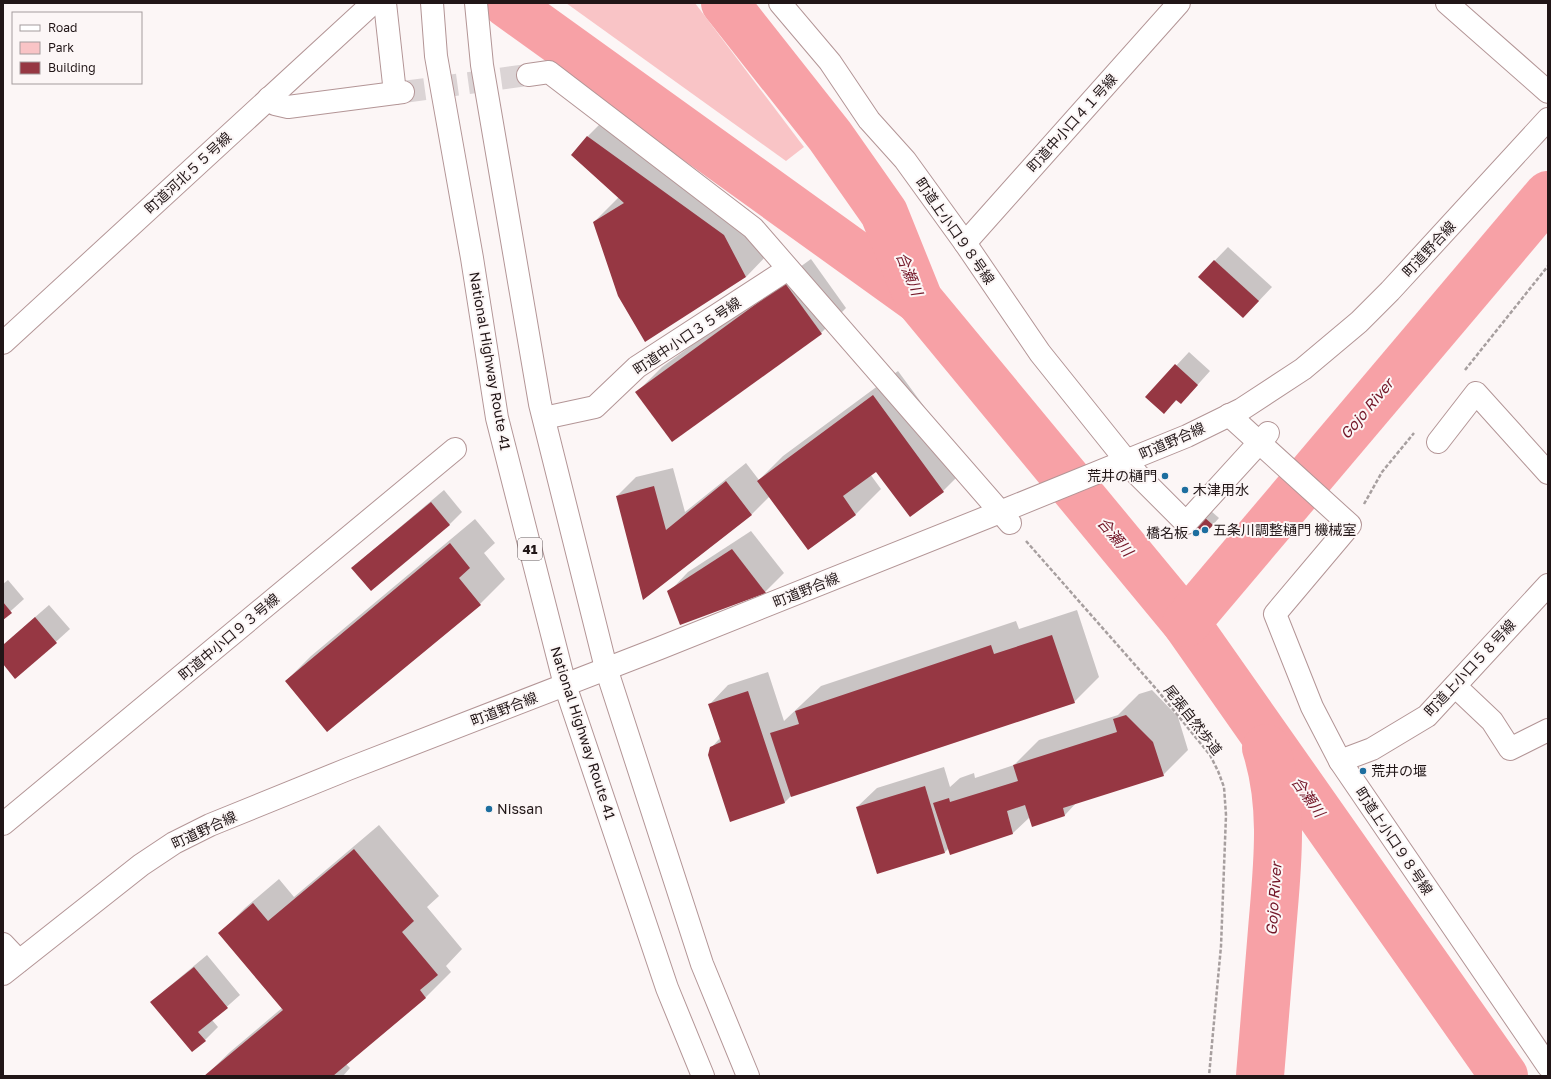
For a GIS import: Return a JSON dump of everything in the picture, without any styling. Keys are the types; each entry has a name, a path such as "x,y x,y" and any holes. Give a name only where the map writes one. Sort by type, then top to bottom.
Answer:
{"main road":[{"name":"町道河北５５号線","path":"3,343 372,3"},
{"path":"269,98 275,104 288,107 399,92 385,3"},
{"name":"National Highway Route 41","path":"432,3 436,56 472,258 497,418 565,685 667,988 703,1076"},
{"name":"町道上小口９８号線","path":"780,3 830,62 869,120 905,160 965,243 1040,353 1124,462 1186,523 1265,441"},
{"name":"町道中小口４１号線","path":"965,243 1179,3"},
{"path":"1447,3 1548,92"},
{"path":"476,4 482,65 539,396 606,668 702,964 748,1076"},
{"path":"528,75 549,72 753,228 1005,515"},
{"name":"町道野合線","path":"11,968 141,865 174,843 213,824 348,769 606,668 1005,515 1124,462 1187,436 1255,401 1291,378 1325,352 1359,322 1390,291 1548,119"},
{"name":"町道中小口３５号線","path":"544,418 595,407 637,367 788,269"},
{"path":"1438,442 1476,393 1548,473"},
{"name":"町道上小口９８号線","path":"1229,415 1265,441 1350,519 1275,614 1312,707 1340,761 1548,1066"},
{"name":"町道中小口９３号線","path":"3,824 455,449"},
{"name":"町道上小口５８号線","path":"1340,761 1372,749 1427,716 1548,585"},
{"path":"1455,686 1492,721 1510,749 1548,730"},
{"path":"3,944 11,968"}],"path":[{"name":"尾張自然歩道","path":"1005,515 1158,691 1210,755 1224,787 1226,815 1221,946 1209,1076"}],"green space":[{"path":"566,3 695,3 804,147 786,161"}],"building":[{"path":"587,136 724,235 746,277 645,342 618,296 593,222 624,203 571,155"},
{"path":"1214,260 1259,301 1243,318 1198,277"},
{"path":"785,283 822,334 672,442 635,392"},
{"path":"1175,364 1198,385 1181,404 1176,400 1164,414 1145,397"},
{"path":"873,395 944,492 910,517 876,472 843,496 856,515 808,550 757,481"},
{"path":"726,481 752,515 643,600 616,496 654,486 666,530"},
{"path":"431,502 450,525 371,591 351,568"},
{"name":"五条川調整樋門 機械室","path":"1204,517 1213,525 1205,534 1196,526"},
{"path":"450,543 470,568 459,578 481,605 327,732 285,681"},
{"path":"732,549 766,593 680,625 667,591"},
{"path":"3,602 12,613 3,620"},
{"path":"35,617 57,643 15,679 3,664 3,645"},
{"path":"1052,635 1075,703 791,797 770,733 799,724 795,711 991,645 994,654"},
{"path":"748,691 785,803 730,822 708,755 710,747 721,742 708,704"},
{"path":"1126,715 1153,742 1164,776 1063,808 1065,816 1032,827 1025,805 1007,811 1013,834 950,855 933,803 949,798 950,802 1018,781 1013,765 1117,732 1113,719"},
{"path":"925,786 945,853 877,874 856,807"},
{"path":"354,849 414,921 402,932 438,975 420,990 426,998 333,1076 204,1076 283,1010 218,933 253,903 268,921"},
{"path":"194,967 228,1008 198,1032 206,1041 192,1052 150,1002"}],"waterway":[{"path":"506,3 919,300"},
{"name":"合瀬川","path":"725,3 830,136 884,213 919,300 1186,623 1504,1076"},
{"name":"Gojo River","path":"1186,623 1548,195"},
{"name":"Gojo River","path":"1260,1076 1276,884 1278,838 1276,793 1266,748"}],"tunnel":[{"path":"403,92 528,75"}],"place":[{"name":"荒井の樋門","path":"1165,476"},
{"name":"木津用水","path":"1185,490"},
{"name":"五条川調整樋門 機械室","path":"1205,530"},
{"name":"橋名板","path":"1196,533"},
{"name":"荒井の堰","path":"1363,771"},
{"name":"Nissan","path":"489,809"}]}
